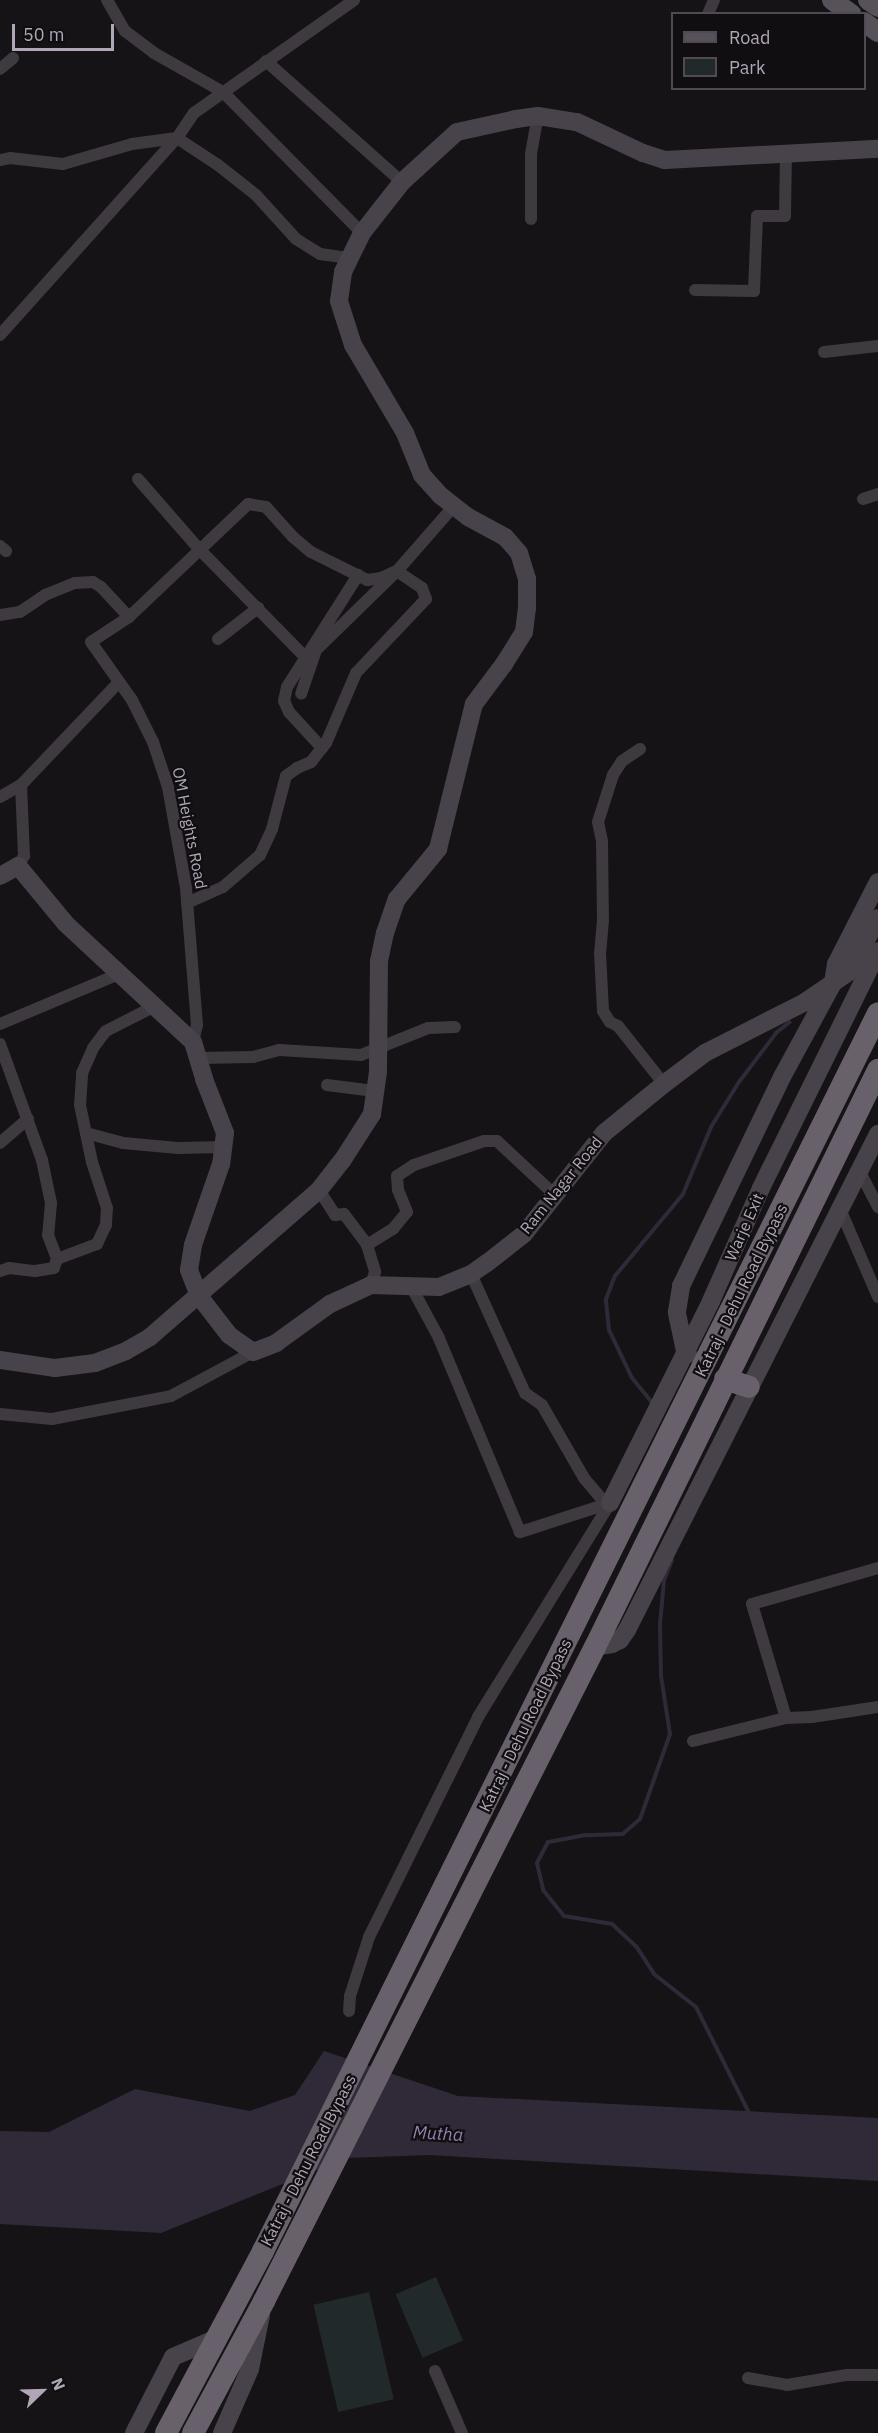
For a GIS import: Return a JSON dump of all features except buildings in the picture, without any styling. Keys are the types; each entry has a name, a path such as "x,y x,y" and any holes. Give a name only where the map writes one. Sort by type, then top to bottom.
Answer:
{"highway":[{"name":"Katraj - Dehu Road Bypass","path":"166,2433 263,2251 878,1013"},
{"name":"Katraj - Dehu Road Bypass","path":"194,2433 264,2301 595,1647 876,1075"},
{"path":"725,1379 749,1387"}],"main road":[{"path":"832,0 849,12"},
{"path":"868,0 878,7"}],"street":[{"path":"107,0 125,31 154,53 223,92 362,232"},
{"path":"0,335 177,138 194,113 354,0"},
{"path":"0,69 13,58"},
{"path":"266,61 402,182"},
{"path":"531,219 531,154 538,116"},
{"path":"0,1360 55,1368 95,1363 126,1351 150,1337 319,1190 342,1161 372,1114 379,1046 379,961 385,933 397,900 438,849 474,704 504,664 524,632 527,579 519,553 505,537 454,506 440,495 422,475 405,433 353,345 339,302 343,272 362,232 402,182 457,132 538,116 577,122 665,160 878,149"},
{"path":"0,160 10,158 63,164 132,144 177,138 256,195 296,239 320,254 350,258"},
{"path":"695,290 754,291 757,216 785,216 786,153"},
{"path":"824,352 878,346"},
{"path":"138,479 200,550 306,658"},
{"path":"863,499 878,494"},
{"name":"OM Heights Road","path":"197,1050 187,903 168,787 153,742 132,700 91,642 129,617 248,504 266,507 311,552 358,575"},
{"path":"301,694 316,650 411,558 454,506"},
{"path":"322,748 289,712 284,701 287,687 358,575 368,580 381,578 397,571"},
{"path":"187,903 223,887 260,855 272,829 286,776 311,762 322,748 356,673 426,599 422,588 397,571"},
{"path":"0,615 20,612 45,595 75,583 93,582 101,587 129,617"},
{"path":"218,639 258,608"},
{"path":"0,797 21,785 119,682"},
{"path":"640,749 622,761 614,775 598,822 602,841 603,920 600,953 603,1011 610,1022 618,1026 664,1084"},
{"path":"0,876 18,866 24,856 21,785"},
{"path":"0,1414 52,1419 171,1396 253,1352 229,1335 199,1296 189,1270 193,1245 221,1164 223,1147 223,1126 204,1079 197,1050 155,1006 66,924 18,866"},
{"path":"703,1367 685,1351 677,1312 681,1286 782,1077 833,983 836,964 878,882"},
{"name":"Ram Nagar Road","path":"253,1352 276,1343 330,1304 371,1285 439,1287 471,1274 524,1234 604,1133 664,1084 705,1053 805,1002 849,972 878,918"},
{"name":"Warje Exit","path":"610,1503 878,951"},
{"path":"0,1024 118,974"},
{"path":"57,1259 97,1244 106,1225 107,1208 80,1105 82,1073 93,1048 106,1031 155,1006"},
{"path":"197,1050 253,1057 279,1050 361,1055 428,1028 456,1027"},
{"path":"0,1044 42,1160 51,1203 48,1234 57,1259 54,1268 36,1271 9,1268 0,1271"},
{"path":"327,1085 375,1092"},
{"path":"0,1143 28,1119"},
{"path":"86,1132 123,1143 178,1148 223,1147"},
{"path":"595,1647 620,1640 627,1630 878,1134"},
{"path":"367,1245 393,1229 407,1212 398,1190 397,1176 414,1165 484,1141 497,1141 555,1195"},
{"path":"859,1170 878,1207"},
{"path":"319,1190 335,1215 344,1214 367,1245 375,1272 371,1285"},
{"path":"840,1209 878,1297"},
{"path":"471,1274 525,1393 542,1405 584,1478 603,1501 610,1503"},
{"path":"412,1288 439,1338 520,1532 610,1503 636,1501"},
{"path":"349,2011 350,1996 369,1937 478,1718 610,1503"},
{"path":"786,1718 752,1604 878,1568"},
{"path":"693,1742 786,1718 812,1717 878,1707"},
{"path":"222,2433 250,2369 264,2301"},
{"path":"134,2433 173,2357 215,2339"},
{"path":"435,2371 462,2433"},
{"path":"747,2378 786,2385 847,2375 878,2375"}],"green space":[{"path":"436,2277 463,2341 422,2358 395,2294"},
{"path":"369,2292 394,2399 338,2412 313,2305"}],"water":[{"name":"Mutha","path":"324,2051 458,2096 878,2118 878,2181 429,2155 347,2158 161,2233 0,2224 0,2131 49,2132 135,2089 250,2111 295,2095"}],"waterway":[{"path":"654,1405 632,1378 609,1330 606,1299 615,1276 683,1194 711,1127 739,1082 777,1032 790,1022"},
{"path":"672,1560 664,1580 660,1624 661,1676 670,1734 640,1819 623,1834 585,1835 548,1842 537,1863 543,1890 564,1916 612,1924 636,1946 654,1974 696,2007 750,2115"}]}
